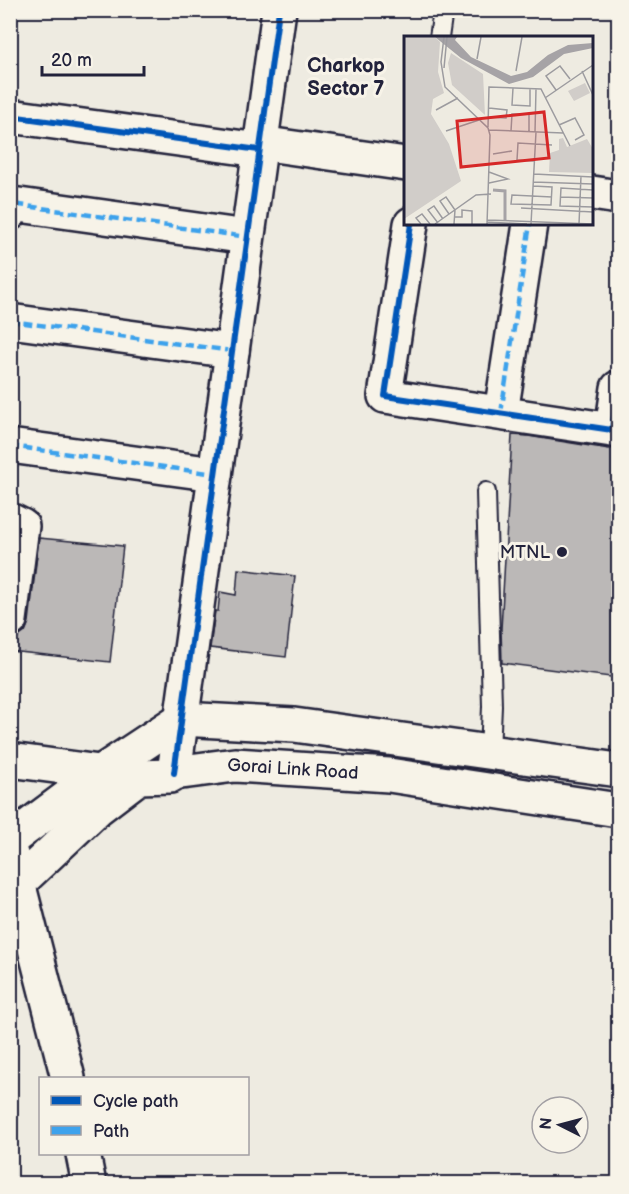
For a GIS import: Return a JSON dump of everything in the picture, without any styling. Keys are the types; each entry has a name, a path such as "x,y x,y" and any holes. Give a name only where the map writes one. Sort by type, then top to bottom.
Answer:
{"street":[{"path":"174,773 279,10"},
{"path":"10,116 404,164"},
{"path":"593,193 618,197"},
{"path":"10,213 12,204 247,237"},
{"path":"411,225 385,396 612,430 618,388"},
{"path":"501,413 530,225"},
{"path":"10,321 232,351"},
{"path":"10,446 215,474"},
{"path":"10,520 22,526 10,620"},
{"path":"10,840 101,772 181,719 294,725 618,770"},
{"name":"Gorai Link Road","path":"10,760 139,777 170,776 174,773 236,765 389,774 618,810"},
{"path":"15,887 97,809 139,777"},
{"path":"10,851 15,887 68,1077"},
{"path":"83,1155 89,1184"}],"lane":[{"path":"439,36 443,10"},
{"path":"486,492 492,706 490,752"}],"building":[{"name":"MTNL","path":"512,435 609,449 618,448 618,678 502,663 501,629"},
{"path":"39,538 123,546 110,662 10,651 10,638 18,637 25,632 29,622"},
{"path":"238,569 295,576 286,657 210,648 220,592 236,595"}],"marked path":[{"path":"10,213 12,204 247,237"},
{"path":"501,413 530,225"},
{"path":"10,321 232,351"},
{"path":"10,446 215,474"}],"cycle path":[{"path":"174,773 279,10"},
{"path":"10,116 259,150"},
{"path":"411,225 385,396 612,430 618,388"}],"place":[{"name":"MTNL","path":"562,552"}],"district":[{"name":"Charkop Sector 7","path":"346,78"}]}
